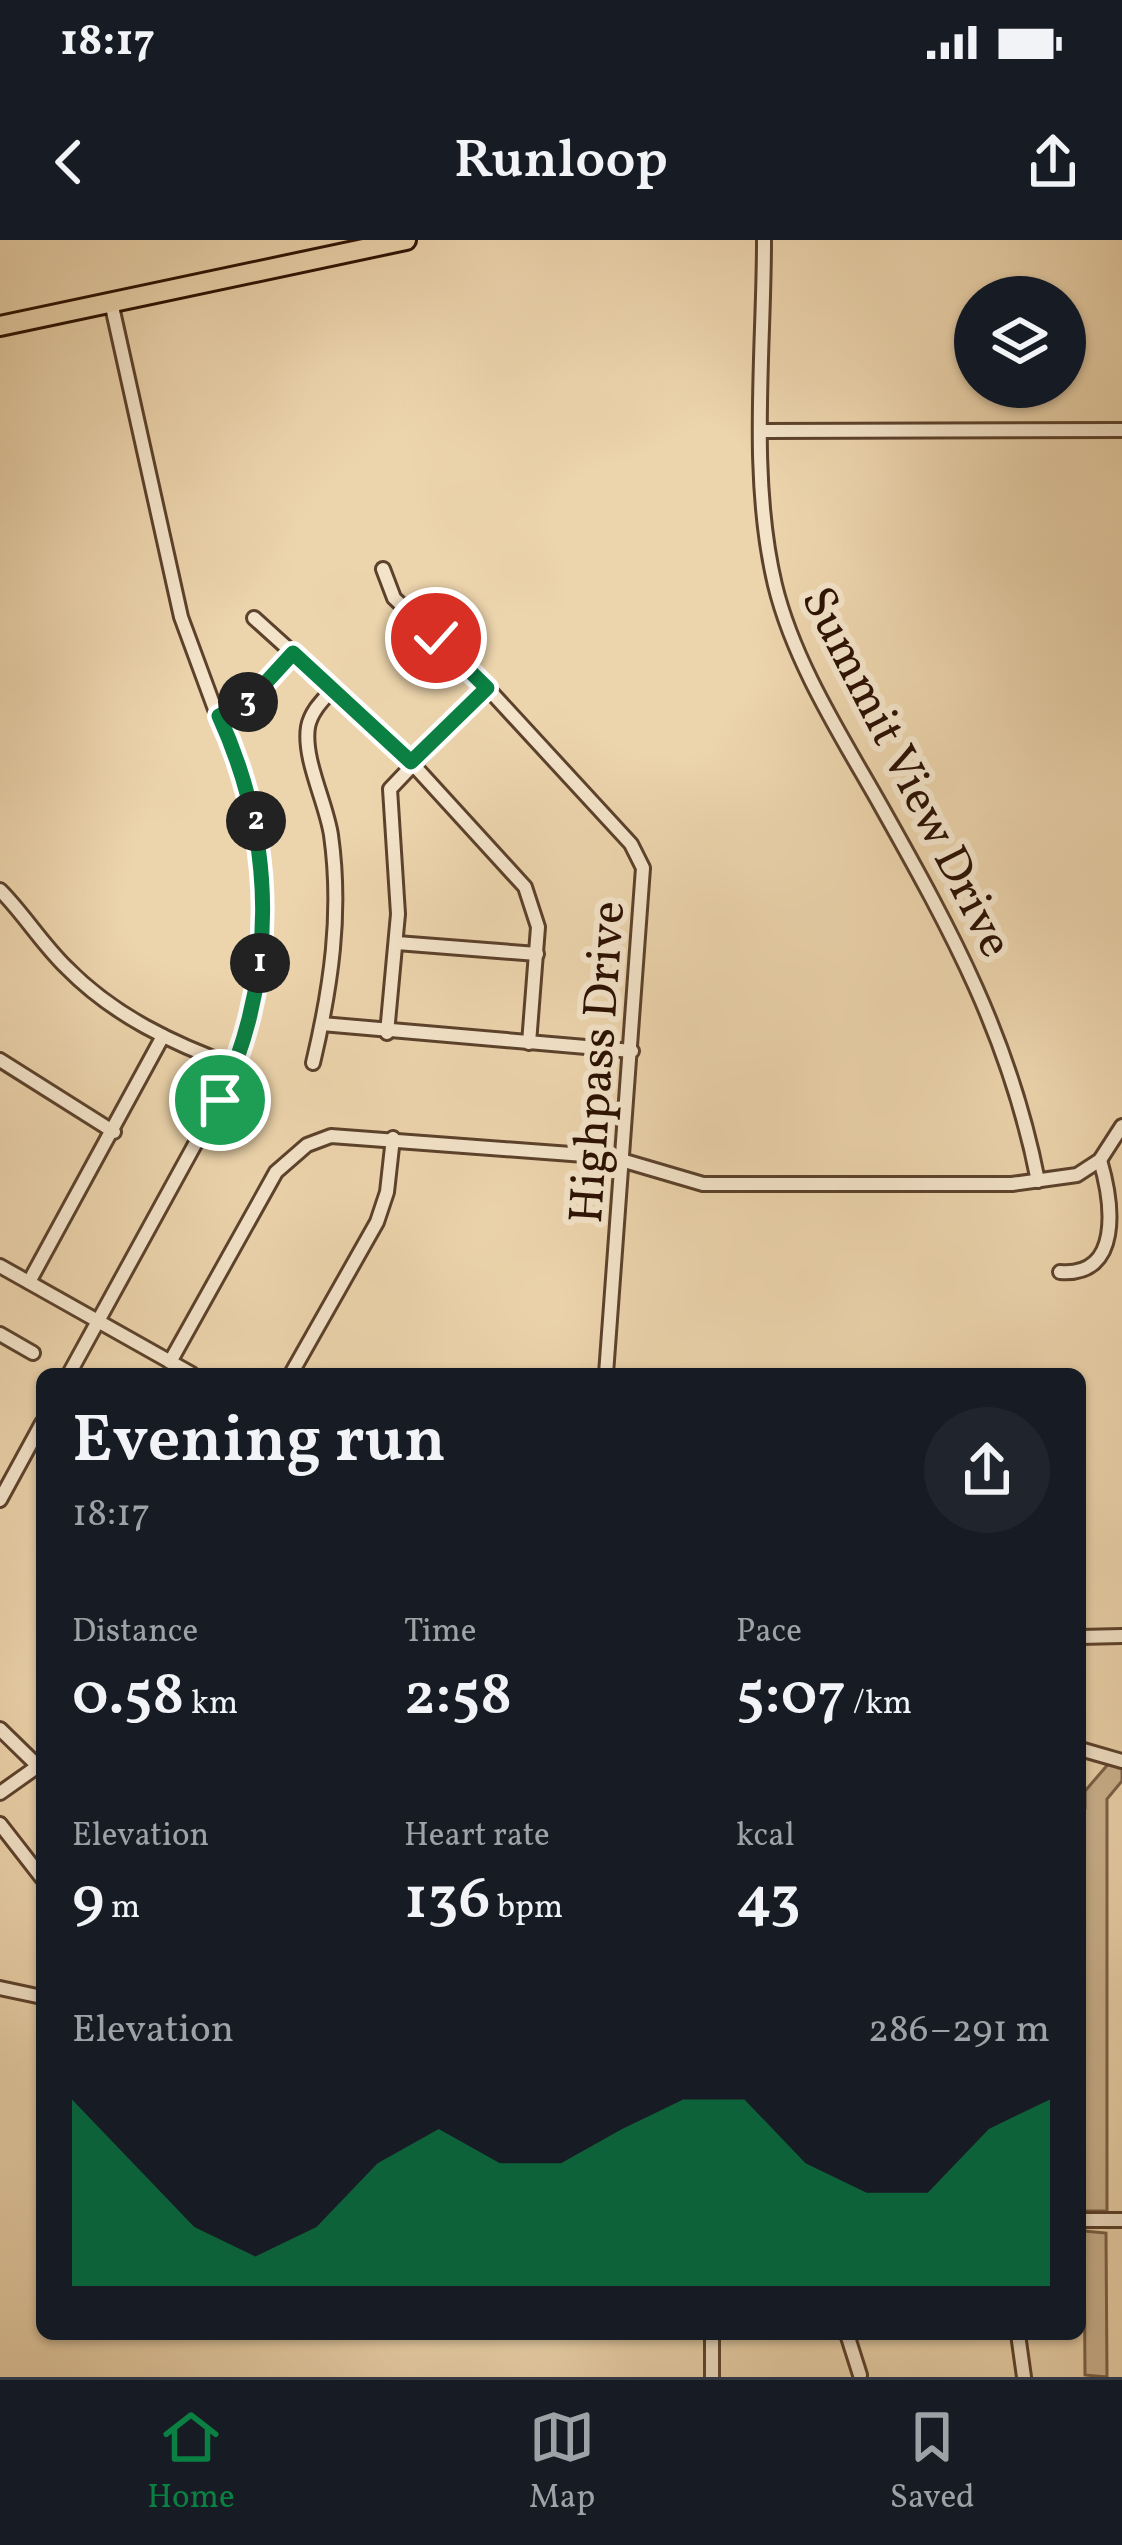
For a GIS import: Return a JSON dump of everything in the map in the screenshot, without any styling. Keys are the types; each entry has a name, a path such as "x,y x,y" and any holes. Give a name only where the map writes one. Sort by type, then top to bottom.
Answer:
{"highway":[{"path":"0,326 406,240"}],"street":[{"name":"Summit View Drive","path":"764,240 766,532 776,587 833,720 992,1016 1022,1096 1038,1181"},
{"path":"72,1368 235,1066 260,963 263,877 250,795 181,617 111,302"},
{"path":"764,431 1122,430"},
{"name":"Highpass Drive","path":"383,569 394,598 487,688 640,860 646,886 606,1368"},
{"path":"254,617 411,762 525,887 538,918 529,1043"},
{"path":"219,716 249,701 293,653"},
{"path":"387,1033 397,943 398,868 388,794 411,762 487,688"},
{"path":"313,1063 333,958 335,880 327,809 308,734 313,713 333,689"},
{"path":"0,890 79,980 163,1036 235,1066"},
{"path":"397,943 537,954"},
{"path":"322,1024 632,1051"},
{"path":"29,1282 163,1036"},
{"path":"0,1060 43,1092 114,1132"},
{"path":"170,1362 285,1161 331,1136 623,1160 703,1184 758,1185 1038,1181 1077,1175 1100,1160 1122,1126"},
{"path":"294,1368 377,1222 387,1192 393,1138"},
{"path":"1060,1272 1079,1273 1100,1262 1113,1239 1113,1210 1100,1160"},
{"path":"0,1266 181,1368"},
{"path":"1,1338 33,1353"},
{"path":"0,1500 36,1434"},
{"path":"1086,1637 1122,1636"},
{"path":"0,1729 36,1761"},
{"path":"1086,1751 1122,1761"},
{"path":"0,1793 36,1769"},
{"path":"0,1824 36,1870"},
{"path":"0,1988 36,1996"},
{"path":"1086,2220 1122,2220"},
{"path":"712,2340 712,2377"},
{"path":"849,2340 860,2375"},
{"path":"1019,2340 1024,2377"}],"shaded area":[{"path":"1110,1762 1122,1769 1122,1781 1107,1799 1107,2211 1086,2211 1086,1790"},
{"path":"1086,2231 1106,2233 1107,2377 1085,2375"}],"route":[{"path":"220,1100 252,1008 264,898 250,795 219,716 249,701 293,653 411,762 487,688 436,638"}]}
